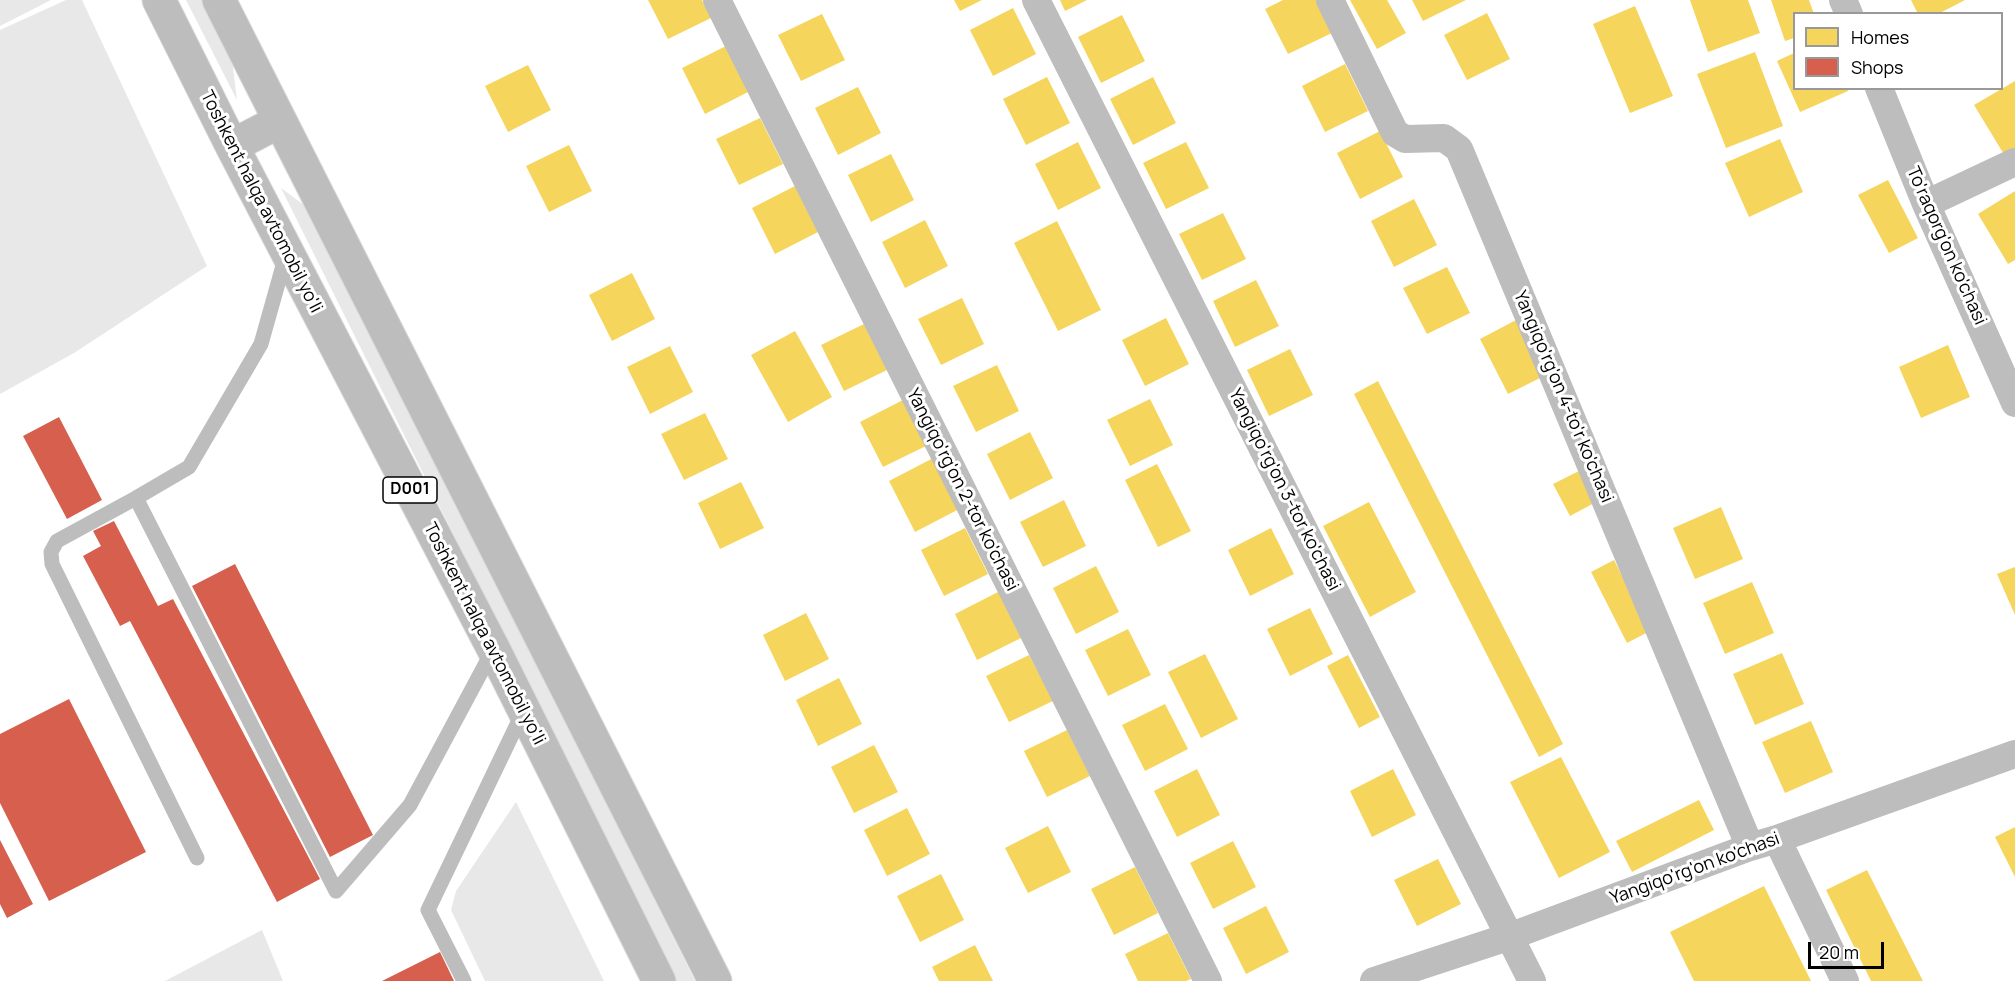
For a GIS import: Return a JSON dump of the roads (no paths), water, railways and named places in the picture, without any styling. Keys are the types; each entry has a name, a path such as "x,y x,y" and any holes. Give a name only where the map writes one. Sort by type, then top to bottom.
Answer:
{"highway":[{"name":"Toshkent halqa avtomobil yo'li","path":"159,0 232,146 494,650 659,981"},
{"name":"D001","path":"219,0 715,981"},
{"path":"232,146 280,121"}],"street":[{"name":"Yangiqo'rg'on 2-tor ko'chasi","path":"717,0 1208,981"},
{"name":"Yangiqo'rg'on 3-tor ko'chasi","path":"1036,0 1532,981"},
{"name":"Yangiqo'rg'on 4-to'r ko'chasi","path":"1330,0 1395,133 1405,139 1444,138 1459,148 1764,843 1845,981"},
{"name":"To'raqorg'on ko'chasi","path":"1880,90 1926,204 2015,403"},
{"path":"1926,204 2015,162"},
{"name":"Yangiqo'rg'on ko'chasi","path":"1374,981 1511,936 2015,754"}],"lane":[{"path":"197,858 52,564 51,552 57,541 189,467 261,344 287,252"},
{"path":"136,498 336,891 410,805 494,650"},
{"path":"464,981 428,910 524,710"}]}
